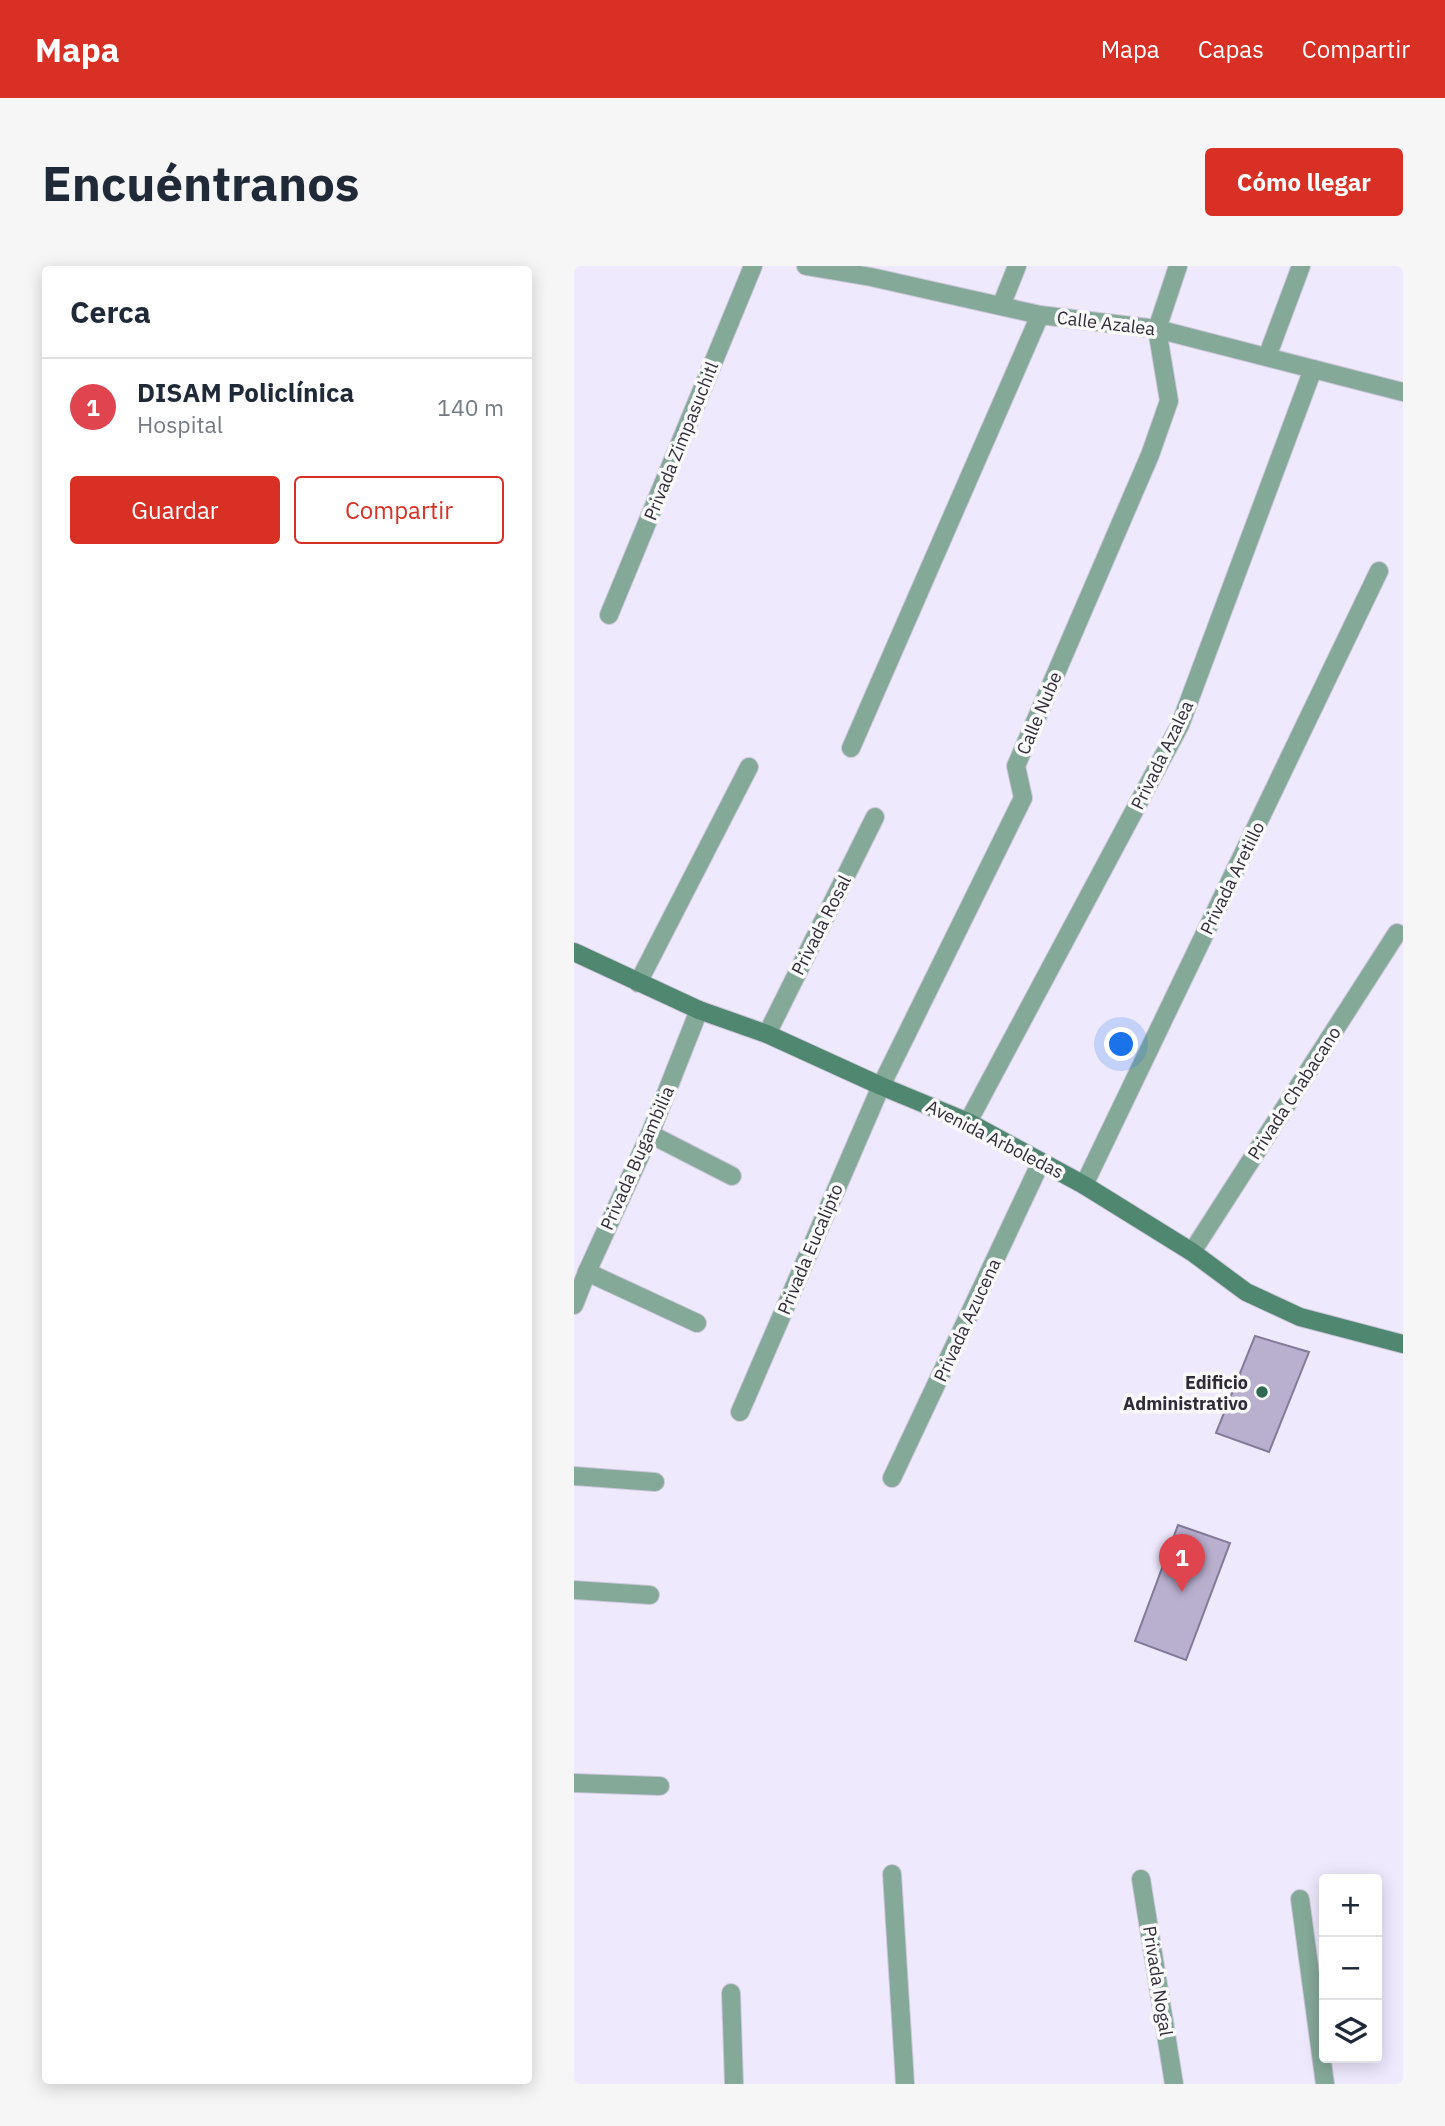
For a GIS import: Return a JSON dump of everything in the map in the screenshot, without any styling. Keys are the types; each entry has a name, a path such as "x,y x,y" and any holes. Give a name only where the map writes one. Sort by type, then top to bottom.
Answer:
{"main road":[{"name":"Avenida Arboledas","path":"574,952 699,1010 767,1034 968,1122 1084,1185 1192,1252 1247,1292 1300,1317 1403,1344"}],"street":[{"name":"Privada Zimpasuchitl","path":"608,615 753,266"},
{"name":"Calle Azalea","path":"806,266 873,272 1040,315 1157,329 1403,391"},
{"path":"1001,306 1017,266"},
{"path":"1157,329 1178,266"},
{"path":"1267,357 1301,266"},
{"path":"851,748 1040,315"},
{"name":"Calle Nube","path":"881,1086 1023,798 1016,766 1150,455 1169,401 1157,329"},
{"name":"Privada Azalea","path":"968,1122 1181,725 1314,369"},
{"name":"Privada Aretillo","path":"1084,1185 1379,571"},
{"path":"638,983 749,767"},
{"name":"Privada Rosal","path":"767,1034 875,817"},
{"name":"Privada Chabacano","path":"1192,1252 1397,933"},
{"name":"Privada Bugambilia","path":"574,1305 650,1135 699,1010"},
{"name":"Privada Eucalipto","path":"740,1412 881,1086"},
{"path":"650,1135 732,1176"},
{"name":"Privada Azucena","path":"892,1478 1041,1162"},
{"path":"587,1272 697,1324"},
{"path":"574,1476 655,1482"},
{"path":"574,1590 650,1595"},
{"path":"574,1783 660,1786"},
{"path":"892,1874 905,2084"},
{"name":"Privada Nogal","path":"1141,1879 1174,2084"},
{"path":"1300,1899 1325,2084"},
{"path":"731,1993 734,2084"}],"building":[{"name":"Edificio Administrativo","path":"1255,1336 1309,1352 1269,1452 1216,1433"},
{"path":"1178,1525 1230,1543 1186,1660 1135,1641"}],"place":[{"name":"Edificio Administrativo","path":"1262,1392"},
{"name":"DISAM Policlínica","path":"1182,1592"}]}
